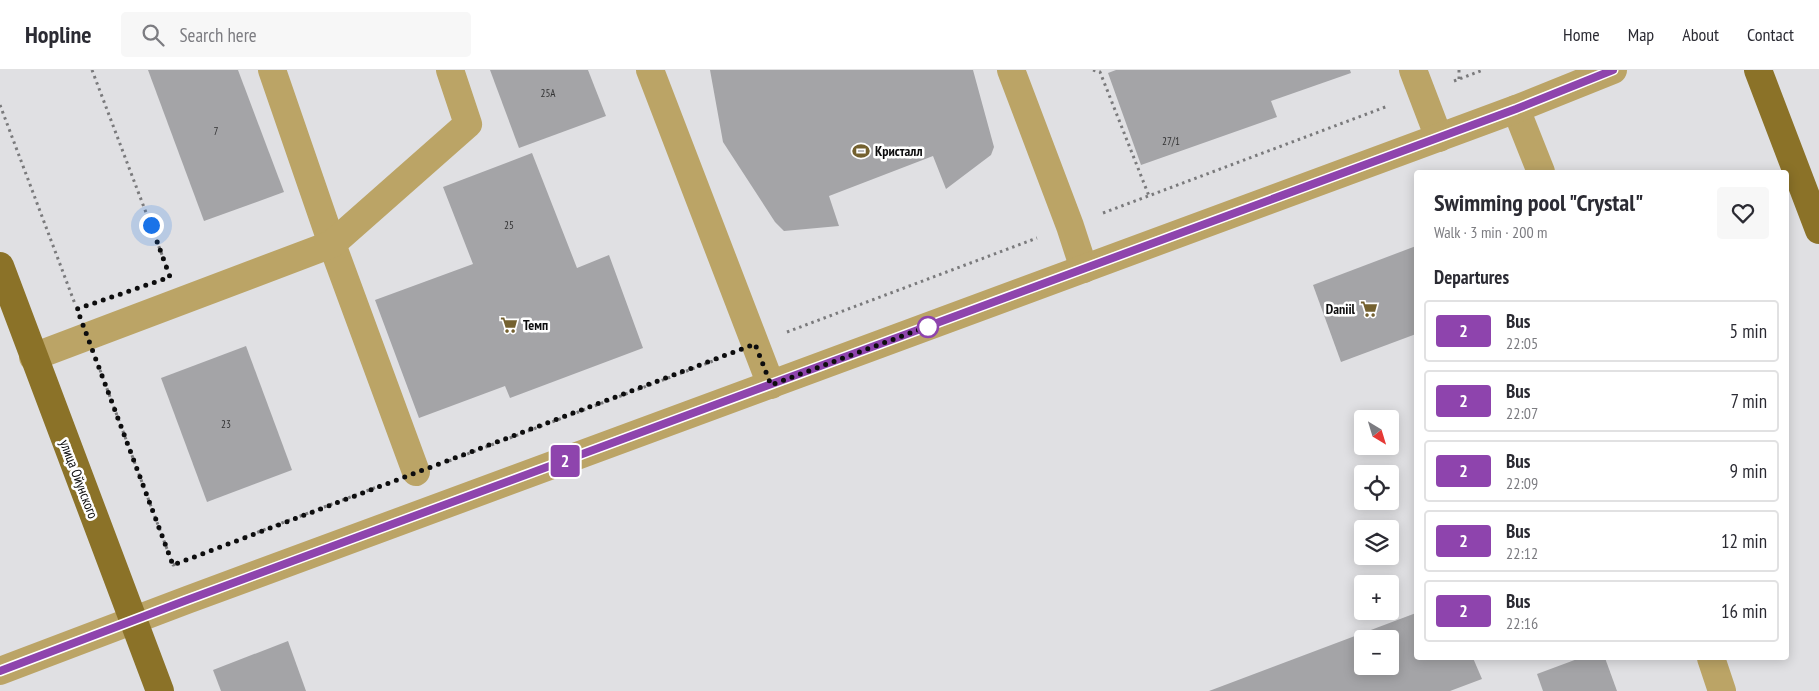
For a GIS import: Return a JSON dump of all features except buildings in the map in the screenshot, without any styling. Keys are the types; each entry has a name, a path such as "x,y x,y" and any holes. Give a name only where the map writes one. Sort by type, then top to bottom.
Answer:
{"main road":[{"path":"1758,70 1819,230"},
{"name":"улица Ойунского","path":"0,266 160,691"}],"street":[{"path":"272,70 332,244 416,472"},
{"path":"34,357 332,244 468,124 450,70"},
{"path":"650,70 771,385"},
{"path":"1011,70 1070,226 1084,269"},
{"path":"0,671 133,620 1439,138 1613,70"},
{"path":"1418,81 1439,138"},
{"path":"1516,109 1540,170"},
{"path":"1713,660 1722,691"}],"path":[{"path":"92,70 170,277"},
{"path":"1093,70 1100,72 1148,196"},
{"path":"1459,70 1459,79"},
{"path":"236,541 1148,196 1418,81 1459,79 1483,70"},
{"path":"0,105 173,565 182,561"}],"bus line":[{"name":"2","path":"0,671 187,600 1516,109 1613,70"}],"place":[{"name":"Кристалл","path":"861,151"},
{"name":"Daniil","path":"1369,309"},
{"name":"Темп","path":"509,325"}],"route":[{"path":"151,225 170,277 77,309 173,565 755,344 771,385 937,323 928,327"}]}
